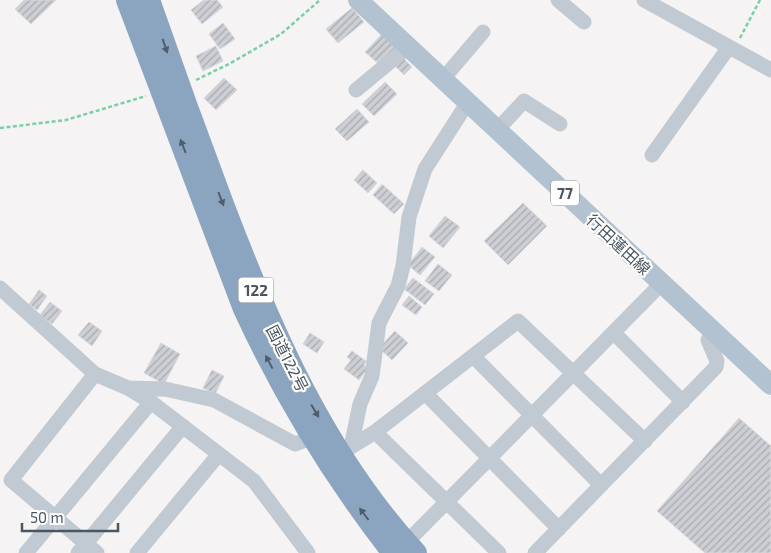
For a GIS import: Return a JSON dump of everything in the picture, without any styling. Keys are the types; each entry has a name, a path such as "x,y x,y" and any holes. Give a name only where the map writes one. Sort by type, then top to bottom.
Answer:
{"highway":[{"name":"国道122号","path":"127,0 171,89 260,300 304,391 346,450 403,551"},
{"name":"国道122号","path":"149,0 171,89 244,309 265,355 311,438 359,509 403,551"}],"main road":[{"name":"行田蓮田線","path":"358,0 771,385"}],"street":[{"path":"558,0 584,22"},
{"path":"644,0 771,70"},
{"path":"443,79 483,32"},
{"path":"356,90 408,47"},
{"path":"652,155 732,48"},
{"path":"497,130 524,101 560,124"},
{"path":"346,450 360,404 372,376 379,323 398,286 409,217 424,169 468,102"},
{"path":"403,551 447,502 662,283"},
{"path":"0,288 95,374 128,388 151,402 254,481 308,553"},
{"path":"346,450 375,432 518,321 574,372 645,442"},
{"path":"535,553 716,368 717,361 708,340 712,332"},
{"path":"614,333 683,402"},
{"path":"473,356 602,485"},
{"path":"95,374 11,480 55,518 87,550 183,426"},
{"path":"128,388 165,389 214,400 295,444 311,438"},
{"path":"425,393 559,529"},
{"path":"26,553 151,402"},
{"path":"375,432 499,553"},
{"path":"136,553 218,454"}],"path":[{"path":"0,128 66,120 171,89 229,64 281,34 320,0"},
{"path":"732,48 760,0"}],"building":[{"path":"24,0 56,0 31,24 15,9"},
{"path":"204,0 217,0 223,7 202,24 191,10"},
{"path":"352,8 364,22 338,43 326,29"},
{"path":"223,23 235,39 220,49 209,34"},
{"path":"382,34 397,47 380,65 365,52"},
{"path":"216,46 223,61 203,71 196,56"},
{"path":"404,59 412,67 404,75 396,67"},
{"path":"224,78 237,90 216,110 204,98"},
{"path":"385,82 397,94 374,116 362,104"},
{"path":"357,109 369,122 347,141 335,129"},
{"path":"363,170 377,183 368,193 354,180"},
{"path":"382,184 404,204 394,214 373,195"},
{"path":"523,203 547,226 508,265 484,241"},
{"path":"445,216 460,227 443,248 429,236"},
{"path":"422,247 435,257 420,275 408,265"},
{"path":"438,264 452,275 439,291 425,281"},
{"path":"413,278 434,294 425,305 404,289"},
{"path":"39,290 47,296 37,310 29,304"},
{"path":"409,296 422,307 416,315 402,305"},
{"path":"50,302 62,311 52,324 40,315"},
{"path":"89,322 102,331 92,346 78,335"},
{"path":"395,331 408,343 392,360 379,348"},
{"path":"310,333 324,342 317,353 303,344"},
{"path":"161,343 180,354 164,384 144,373"},
{"path":"352,351 366,361 364,365 368,368 359,380 344,369 351,360 347,357"},
{"path":"212,370 224,376 215,394 203,388"},
{"path":"739,418 771,446 771,553 705,553 657,511"}]}
